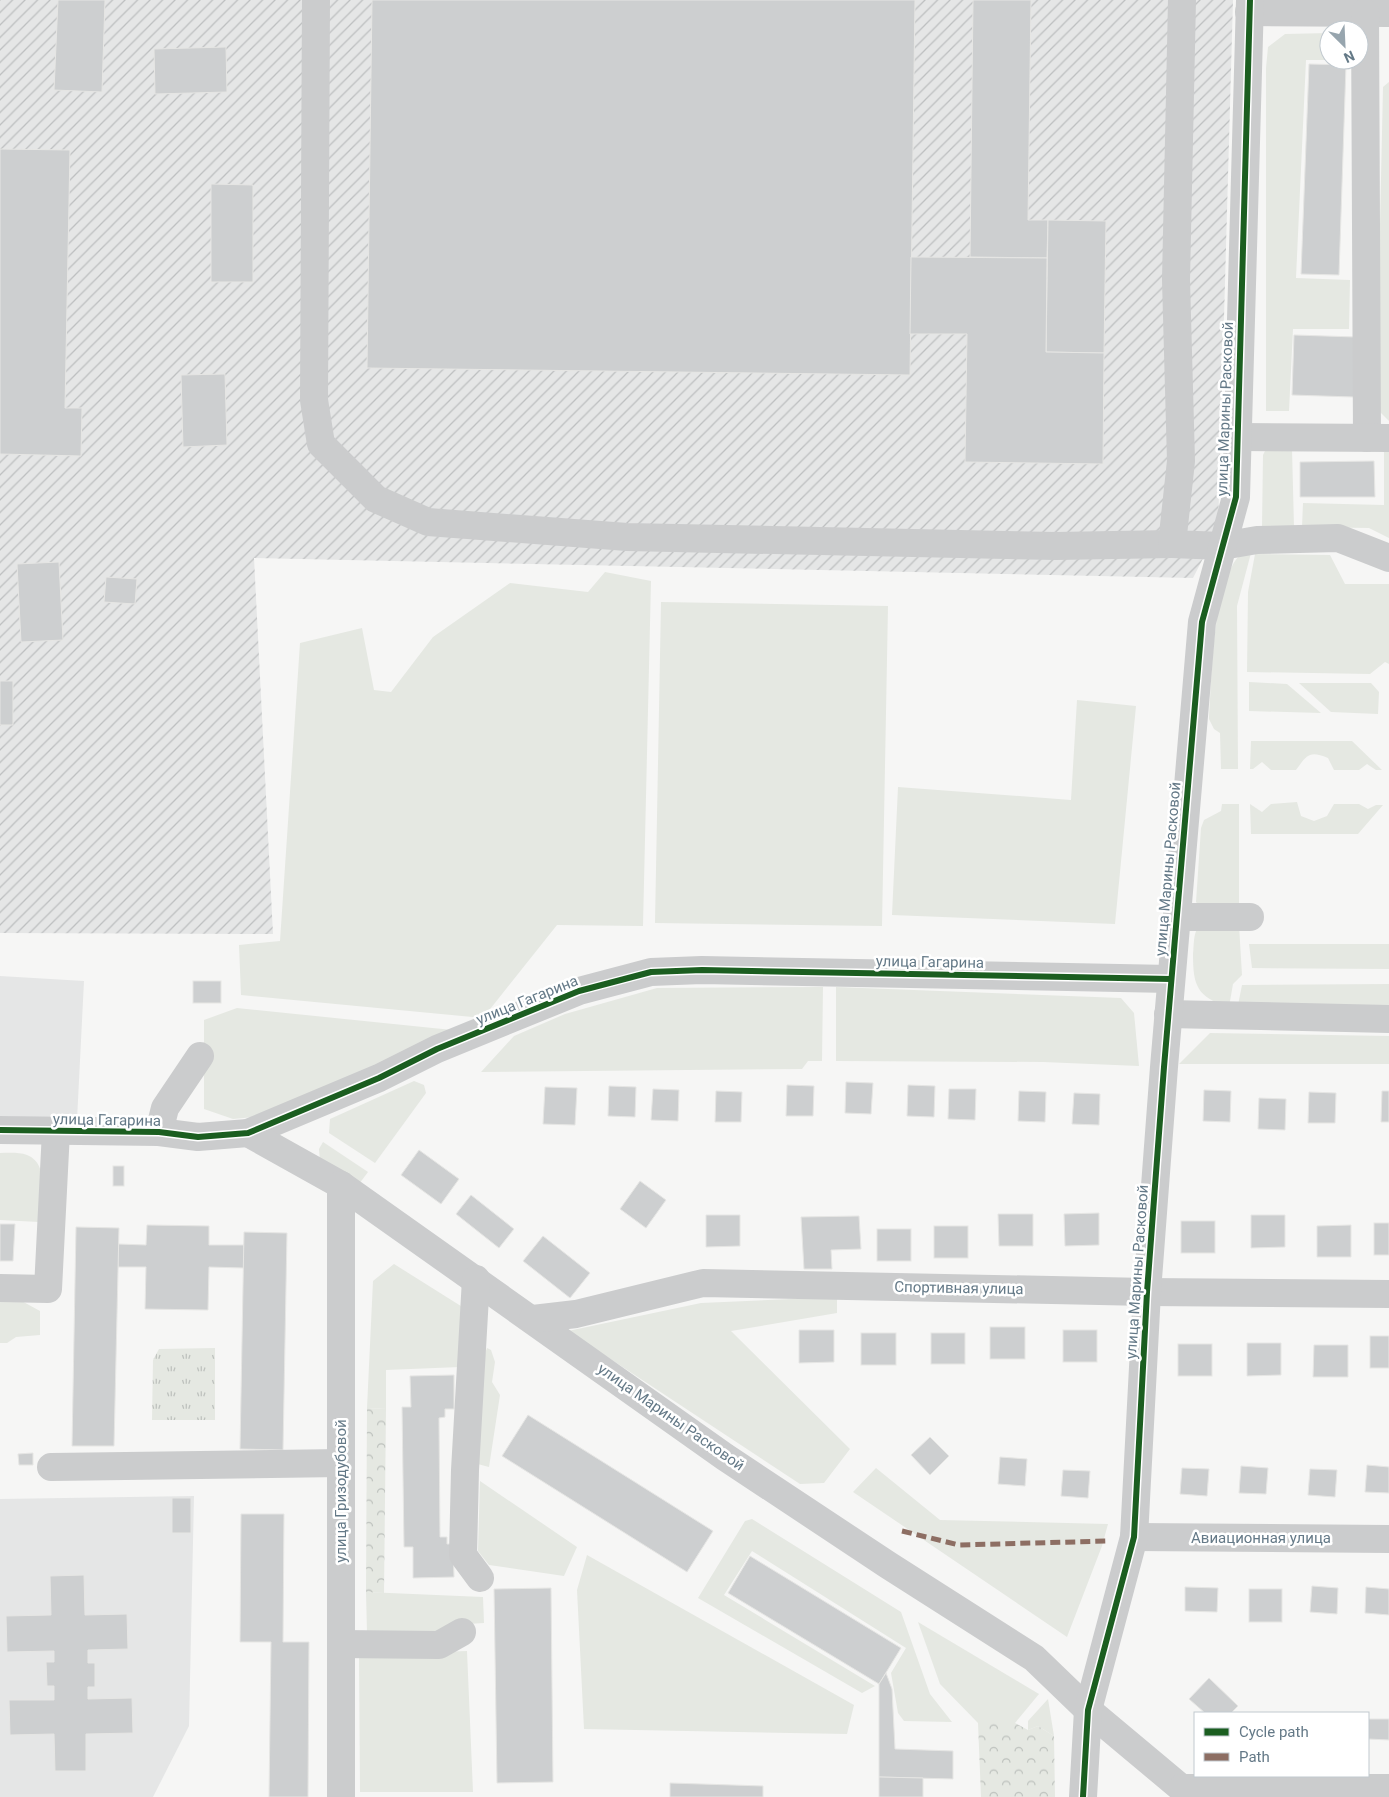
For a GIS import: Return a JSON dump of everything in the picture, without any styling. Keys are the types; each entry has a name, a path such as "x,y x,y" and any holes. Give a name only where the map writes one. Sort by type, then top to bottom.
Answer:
{"street":[{"path":"316,0 314,400 321,444 376,499 428,522 627,536 1056,546 1172,544 1222,546 1257,540 1338,538 1389,558"},
{"path":"1172,544 1181,461 1176,280 1182,0"},
{"path":"1238,437 1378,438 1377,13 1249,6"},
{"name":"улица Марины Расковой","path":"1083,1797 1088,1710 1134,1537 1147,1292 1168,1014 1202,622 1236,497 1249,6"},
{"path":"1177,917 1250,917"},
{"name":"улица Гагарина","path":"0,1130 159,1132 198,1137 248,1134 379,1078 437,1050 579,991 651,972 702,970 1171,979"},
{"path":"1168,1014 1389,1019"},
{"path":"159,1132 165,1108 200,1056"},
{"path":"0,1288 48,1289 56,1131"},
{"name":"улица Марины Расковой","path":"248,1134 341,1185 533,1319 725,1457 888,1565 1034,1658 1088,1710 1187,1792"},
{"name":"улица Гризодубовой","path":"341,1185 341,1797"},
{"path":"476,1279 465,1470 463,1556 480,1578"},
{"name":"Спортивная улица","path":"533,1319 576,1314 703,1283 1147,1292 1389,1294"},
{"path":"52,1467 341,1463"},
{"name":"Авиационная улица","path":"1134,1537 1389,1539"},
{"path":"341,1644 439,1645 462,1632"},
{"path":"1187,1792 1389,1788"}],"shaded area":[{"path":"0,0 1233,0 1218,529 1193,578 254,558 273,934 0,933"},
{"path":"0,976 84,981 77,1120 0,1116"},
{"path":"194,1496 189,1726 153,1797 0,1797 0,1499"}],"green space":[{"path":"1319,33 1319,60 1306,60 1296,278 1350,280 1349,329 1293,329 1289,411 1266,411 1266,68 1268,47 1285,34"},
{"path":"1389,82 1389,421 1376,408 1383,87"},
{"path":"1266,449 1292,449 1294,527 1262,527 1263,455"},
{"path":"1384,451 1389,451 1389,538 1369,528 1302,527 1303,503 1384,505"},
{"path":"1251,553 1237,606 1238,769 1221,769 1220,733 1214,729 1209,719 1215,632 1224,586 1231,567 1241,554"},
{"path":"1255,554 1330,555 1345,584 1389,584 1389,664 1385,662 1370,674 1247,672 1248,592"},
{"path":"605,572 651,581 643,926 557,925 483,1018 241,995 239,945 280,941 300,643 362,628 374,690 391,692 433,637 510,583 588,592"},
{"path":"661,602 888,606 882,926 655,923"},
{"path":"1249,682 1287,684 1321,713 1249,711"},
{"path":"1299,683 1371,683 1379,692 1378,714 1331,712"},
{"path":"1077,700 1136,706 1115,924 892,915 898,787 1071,800"},
{"path":"1251,741 1352,741 1382,770 1376,770 1367,764 1359,770 1334,770 1328,758 1317,754 1309,755 1296,770 1271,770 1262,762 1253,769 1250,769"},
{"path":"1297,802 1301,816 1314,821 1327,816 1334,804 1359,804 1368,809 1376,805 1383,805 1358,834 1251,834 1250,804 1262,812 1271,804"},
{"path":"1222,804 1239,804 1239,910 1202,909 1196,902 1201,828 1204,820 1221,811"},
{"path":"1239,925 1242,975 1233,984 1229,1007 1210,999 1199,989 1193,965 1194,940 1198,927"},
{"path":"1249,944 1389,944 1389,969 1252,968"},
{"path":"1389,984 1389,1006 1238,1005 1242,985"},
{"path":"823,987 822,1061 808,1061 802,1069 481,1072 514,1036 565,1014 657,988"},
{"path":"836,987 1121,998 1134,1013 1139,1066 1043,1062 836,1061"},
{"path":"237,1008 462,1031 263,1116 233,1119 204,1109 204,1020"},
{"path":"1210,1033 1389,1036 1389,1064 1179,1064"},
{"path":"414,1081 424,1085 426,1093 375,1163 329,1133 330,1119"},
{"path":"323,1142 368,1172 356,1188 320,1161 319,1149"},
{"path":"0,1153 27,1155 39,1166 42,1175 42,1194 39,1222 0,1220"},
{"path":"394,1264 464,1308 460,1367 386,1370 386,1409 367,1408 373,1281"},
{"path":"837,1297 837,1313 731,1331 850,1449 824,1483 800,1484 568,1331 701,1303"},
{"path":"0,1299 18,1299 40,1311 40,1335 16,1337 7,1343 0,1343"},
{"path":"215,1348 215,1420 152,1420 153,1360 159,1349"},
{"path":"487,1348 491,1350 495,1362 492,1382 500,1395 489,1467 474,1463 475,1383"},
{"path":"367,1408 386,1409 384,1593 366,1592"},
{"path":"876,1468 940,1520 1108,1524 1102,1546 1067,1637 853,1492"},
{"path":"480,1481 577,1547 564,1576 489,1565 478,1551"},
{"path":"752,1519 901,1612 930,1694 952,1722 904,1721 898,1713 891,1673 906,1648 752,1551 724,1595 875,1686 862,1693 698,1598 745,1521"},
{"path":"587,1555 854,1705 847,1734 584,1729 577,1590"},
{"path":"366,1592 483,1597 484,1623 452,1625 441,1635 367,1633"},
{"path":"918,1622 1039,1694 1015,1723 978,1723 940,1684"},
{"path":"467,1651 473,1792 360,1792 359,1655"},
{"path":"1048,1699 1054,1736 1038,1726 1028,1730 1028,1721"},
{"path":"978,1723 1015,1723 1028,1730 1038,1726 1054,1736 1055,1797 981,1797"}],"building":[{"path":"58,0 105,0 102,92 54,90"},
{"path":"372,0 915,0 910,375 367,368"},
{"path":"973,0 1031,0 1028,220 1048,220 1047,258 970,257"},
{"path":"226,47 227,92 155,94 154,49"},
{"path":"1309,64 1319,64 1319,70 1346,70 1339,275 1301,274"},
{"path":"0,149 70,150 65,408 82,408 81,456 0,454"},
{"path":"211,184 253,185 253,282 211,282"},
{"path":"1048,220 1106,221 1104,353 1046,352"},
{"path":"911,257 1047,258 1046,352 1104,353 1103,464 965,462 967,334 910,334"},
{"path":"1294,335 1356,337 1354,397 1292,395"},
{"path":"225,374 227,445 183,447 181,375"},
{"path":"1374,461 1375,497 1300,497 1300,462"},
{"path":"59,562 63,640 21,642 17,564"},
{"path":"106,577 137,579 135,604 104,602"},
{"path":"0,681 13,681 13,725 0,725"},
{"path":"193,981 221,981 221,1003 193,1003"},
{"path":"846,1082 873,1083 871,1114 845,1113"},
{"path":"787,1085 814,1086 813,1116 786,1116"},
{"path":"908,1085 935,1086 934,1117 907,1116"},
{"path":"609,1086 636,1087 635,1117 608,1116"},
{"path":"545,1087 577,1088 575,1125 543,1124"},
{"path":"653,1089 679,1090 678,1121 651,1120"},
{"path":"949,1089 976,1089 975,1120 948,1119"},
{"path":"1204,1090 1231,1091 1230,1122 1203,1121"},
{"path":"716,1091 742,1092 741,1122 715,1122"},
{"path":"1019,1091 1046,1092 1045,1122 1018,1121"},
{"path":"1382,1091 1389,1091 1389,1122 1381,1122"},
{"path":"1309,1092 1336,1093 1335,1123 1308,1123"},
{"path":"1074,1093 1100,1094 1099,1125 1072,1124"},
{"path":"1259,1098 1286,1099 1285,1130 1258,1129"},
{"path":"419,1150 459,1179 441,1204 401,1175"},
{"path":"113,1166 124,1166 124,1186 113,1186"},
{"path":"640,1181 666,1200 646,1228 620,1209"},
{"path":"471,1195 514,1229 499,1248 456,1214"},
{"path":"1099,1213 1099,1245 1065,1246 1064,1214"},
{"path":"998,1214 1033,1214 1033,1246 999,1246"},
{"path":"706,1215 740,1215 740,1246 706,1247"},
{"path":"1251,1215 1285,1215 1285,1247 1251,1248"},
{"path":"859,1216 861,1249 831,1250 832,1269 804,1269 801,1217"},
{"path":"1181,1221 1215,1221 1215,1253 1181,1253"},
{"path":"1374,1223 1389,1223 1389,1255 1374,1255"},
{"path":"0,1224 15,1224 13,1261 0,1261"},
{"path":"147,1225 209,1226 209,1245 244,1245 244,1268 209,1267 208,1310 145,1309 146,1267 118,1267 118,1244 146,1245"},
{"path":"1351,1225 1351,1257 1317,1257 1317,1226"},
{"path":"934,1226 968,1226 968,1258 934,1258"},
{"path":"76,1227 119,1228 114,1446 72,1446"},
{"path":"877,1229 911,1229 911,1261 877,1261"},
{"path":"244,1232 287,1233 283,1450 240,1449"},
{"path":"543,1236 590,1273 570,1298 523,1261"},
{"path":"990,1327 1025,1327 1025,1359 990,1359"},
{"path":"799,1330 834,1330 834,1362 799,1363"},
{"path":"1063,1330 1097,1330 1097,1362 1063,1362"},
{"path":"861,1333 896,1333 896,1365 861,1365"},
{"path":"931,1333 965,1333 965,1364 931,1364"},
{"path":"1370,1336 1389,1336 1389,1368 1370,1368"},
{"path":"1247,1343 1281,1343 1281,1375 1247,1376"},
{"path":"1178,1344 1212,1344 1212,1376 1178,1376"},
{"path":"1314,1345 1348,1345 1348,1377 1313,1377"},
{"path":"454,1375 454,1409 445,1409 445,1417 439,1418 440,1537 447,1537 447,1544 453,1544 454,1577 413,1578 413,1547 404,1547 402,1407 411,1407 410,1376"},
{"path":"528,1415 713,1531 687,1572 502,1456"},
{"path":"930,1437 949,1456 930,1475 911,1455"},
{"path":"33,1453 33,1465 19,1465 18,1454"},
{"path":"1000,1457 1027,1459 1025,1486 998,1484"},
{"path":"1367,1465 1389,1467 1389,1493 1365,1492"},
{"path":"1241,1466 1268,1468 1266,1494 1239,1493"},
{"path":"1182,1468 1209,1469 1207,1496 1180,1494"},
{"path":"1310,1469 1337,1470 1335,1497 1308,1495"},
{"path":"1063,1470 1090,1471 1088,1498 1061,1496"},
{"path":"172,1498 191,1498 191,1533 172,1533"},
{"path":"241,1514 284,1514 283,1642 309,1642 308,1797 269,1797 271,1642 240,1642"},
{"path":"750,1556 901,1648 879,1684 728,1593"},
{"path":"84,1575 85,1615 127,1614 128,1649 88,1650 88,1663 95,1663 95,1687 88,1687 88,1699 132,1698 133,1733 86,1734 86,1771 55,1771 54,1734 10,1735 9,1700 54,1700 54,1686 47,1686 46,1662 54,1662 54,1651 7,1652 6,1616 51,1615 50,1576"},
{"path":"1312,1586 1338,1588 1337,1614 1310,1612"},
{"path":"1185,1587 1218,1588 1217,1612 1185,1611"},
{"path":"1366,1587 1389,1589 1389,1615 1365,1613"},
{"path":"551,1588 553,1782 497,1783 494,1589"},
{"path":"1249,1589 1282,1589 1282,1622 1249,1622"},
{"path":"886,1673 892,1689 895,1749 953,1751 953,1779 879,1777 879,1684"},
{"path":"1209,1678 1238,1706 1232,1712 1204,1712 1189,1699"},
{"path":"1369,1719 1389,1719 1389,1740 1369,1739"},
{"path":"879,1777 923,1778 923,1797 879,1797"},
{"path":"670,1783 763,1786 763,1797 670,1797"}],"marked path":[{"path":"902,1531 959,1545 1108,1541"}],"cycle path":[{"path":"1083,1797 1088,1710 1134,1537 1147,1292 1202,622 1236,497 1250,0"},
{"path":"0,1130 159,1132 198,1137 248,1133 379,1078 437,1049 579,991 651,972 702,970 1171,979"}]}
